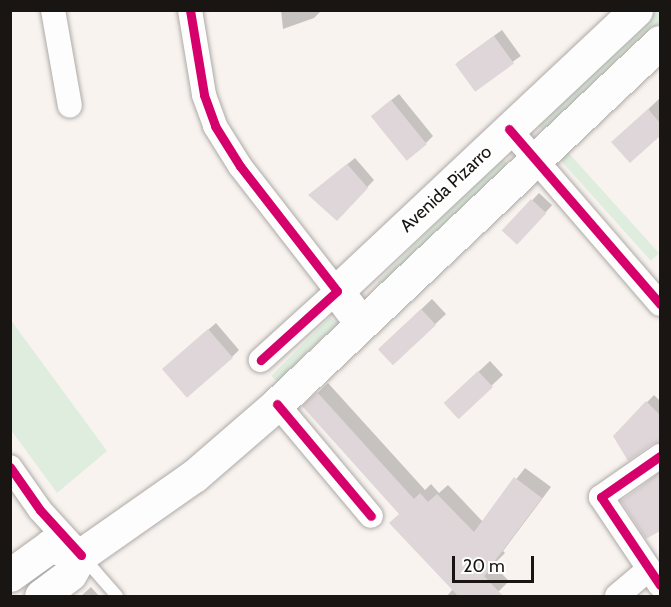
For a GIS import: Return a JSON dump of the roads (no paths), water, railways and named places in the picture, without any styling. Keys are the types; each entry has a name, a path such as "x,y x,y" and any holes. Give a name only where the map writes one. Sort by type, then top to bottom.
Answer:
{"main road":[{"name":"Avenida Pizarro","path":"337,291 636,10"},
{"path":"41,597 70,574 81,555 194,476 278,404 660,42"},
{"path":"337,291 361,323"},
{"path":"10,575 50,546 81,555"}],"street":[{"path":"53,10 70,106"},
{"path":"190,10 204,95 215,126 240,166 337,291 261,360"},
{"path":"509,129 660,304"},
{"path":"278,404 371,516"},
{"path":"617,597 655,577 600,496 660,456"},
{"path":"10,467 40,510 81,555"}],"lane":[{"path":"81,555 117,597"}]}
